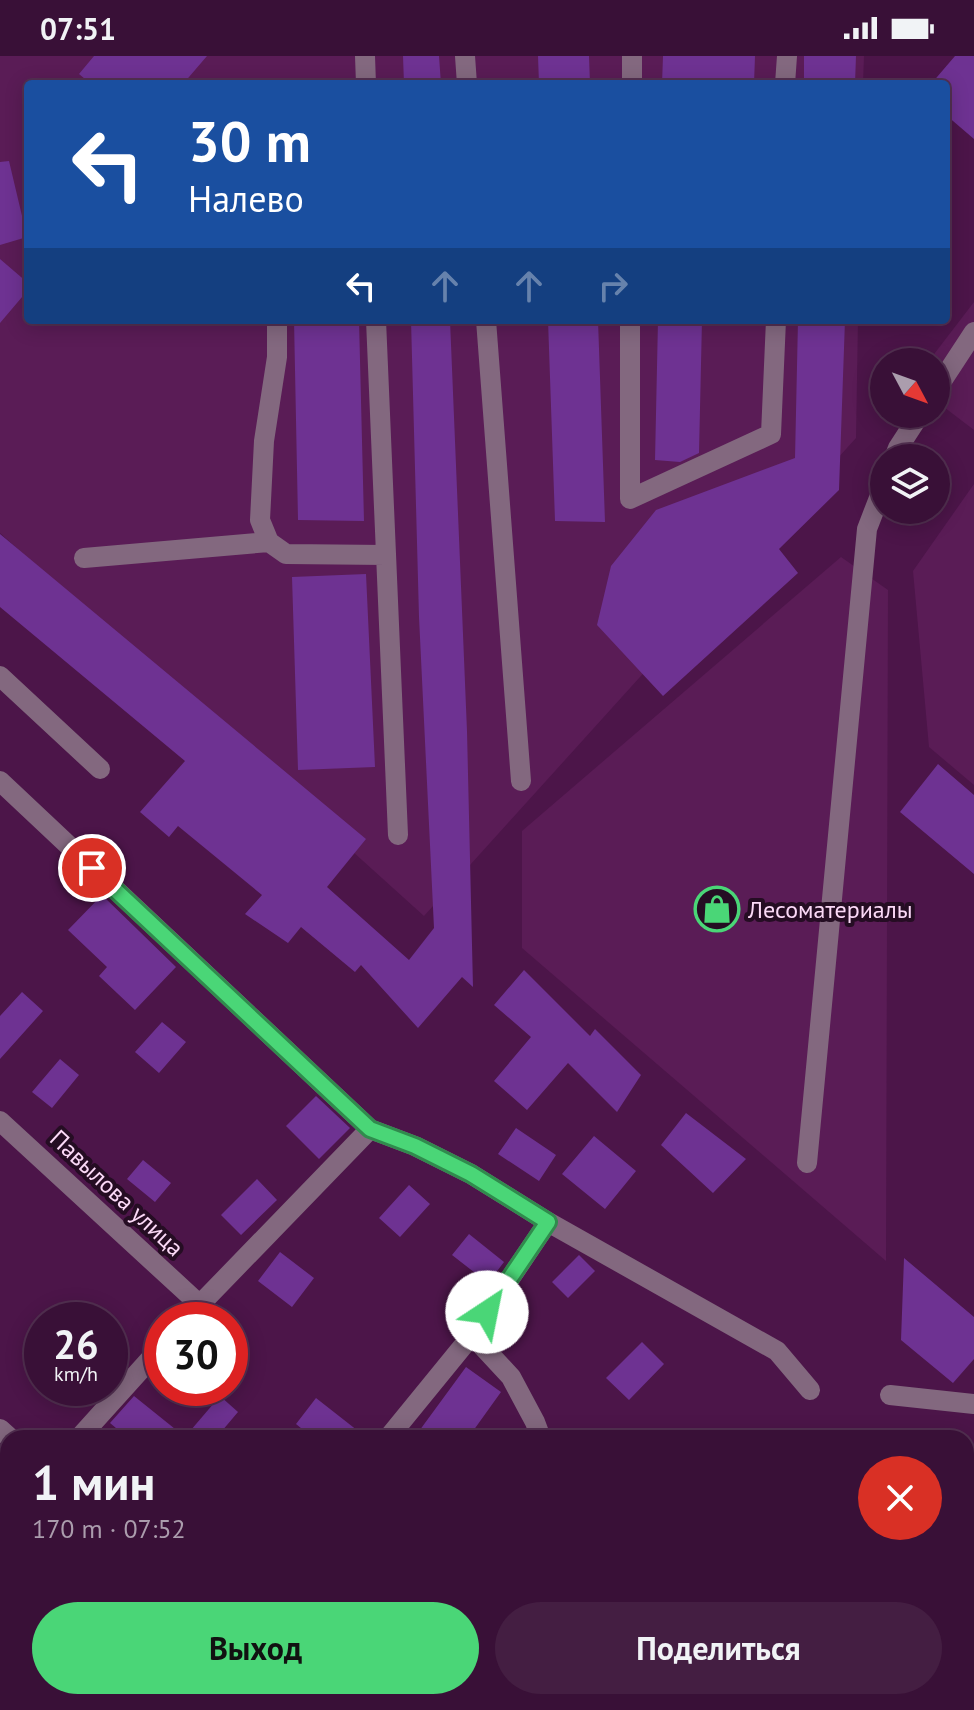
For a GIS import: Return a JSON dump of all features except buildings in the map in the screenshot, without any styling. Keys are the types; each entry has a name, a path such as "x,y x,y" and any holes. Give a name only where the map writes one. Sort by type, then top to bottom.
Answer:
{"street":[{"path":"365,56 366,80"},
{"path":"465,56 467,80"},
{"path":"632,56 632,80"},
{"path":"785,80 787,56"},
{"path":"277,324 277,357 264,441 260,520 269,542 286,554 386,555"},
{"path":"376,324 398,835"},
{"path":"486,324 521,781"},
{"path":"630,324 630,499 771,434 776,324"},
{"path":"950,369 974,332"},
{"path":"807,1163 870,521"},
{"path":"84,558 269,542"},
{"path":"0,676 100,769"},
{"path":"0,781 370,1129 415,1146 471,1174 548,1222 777,1351 810,1390"},
{"name":"Павылова улица","path":"0,1121 197,1302"},
{"path":"201,1302 370,1129"},
{"path":"395,1430 472,1335 548,1222"},
{"path":"472,1335 511,1377 538,1430"},
{"path":"86,1430 144,1366"},
{"path":"890,1395 974,1404"}],"shaded area":[{"path":"0,56 864,56 863,80 24,80 24,324 858,324 856,438 424,916 0,533"},
{"path":"974,302 974,430 950,412 950,348 939,348"},
{"path":"974,484 974,785 929,747 913,571 946,524 950,524 950,518"},
{"path":"841,557 888,590 886,1261 522,948 522,831"}],"place":[{"name":"Лесоматериалы","path":"717,909"}],"route":[{"path":"92,868 370,1129 415,1146 471,1174 548,1222 487,1312"}]}
